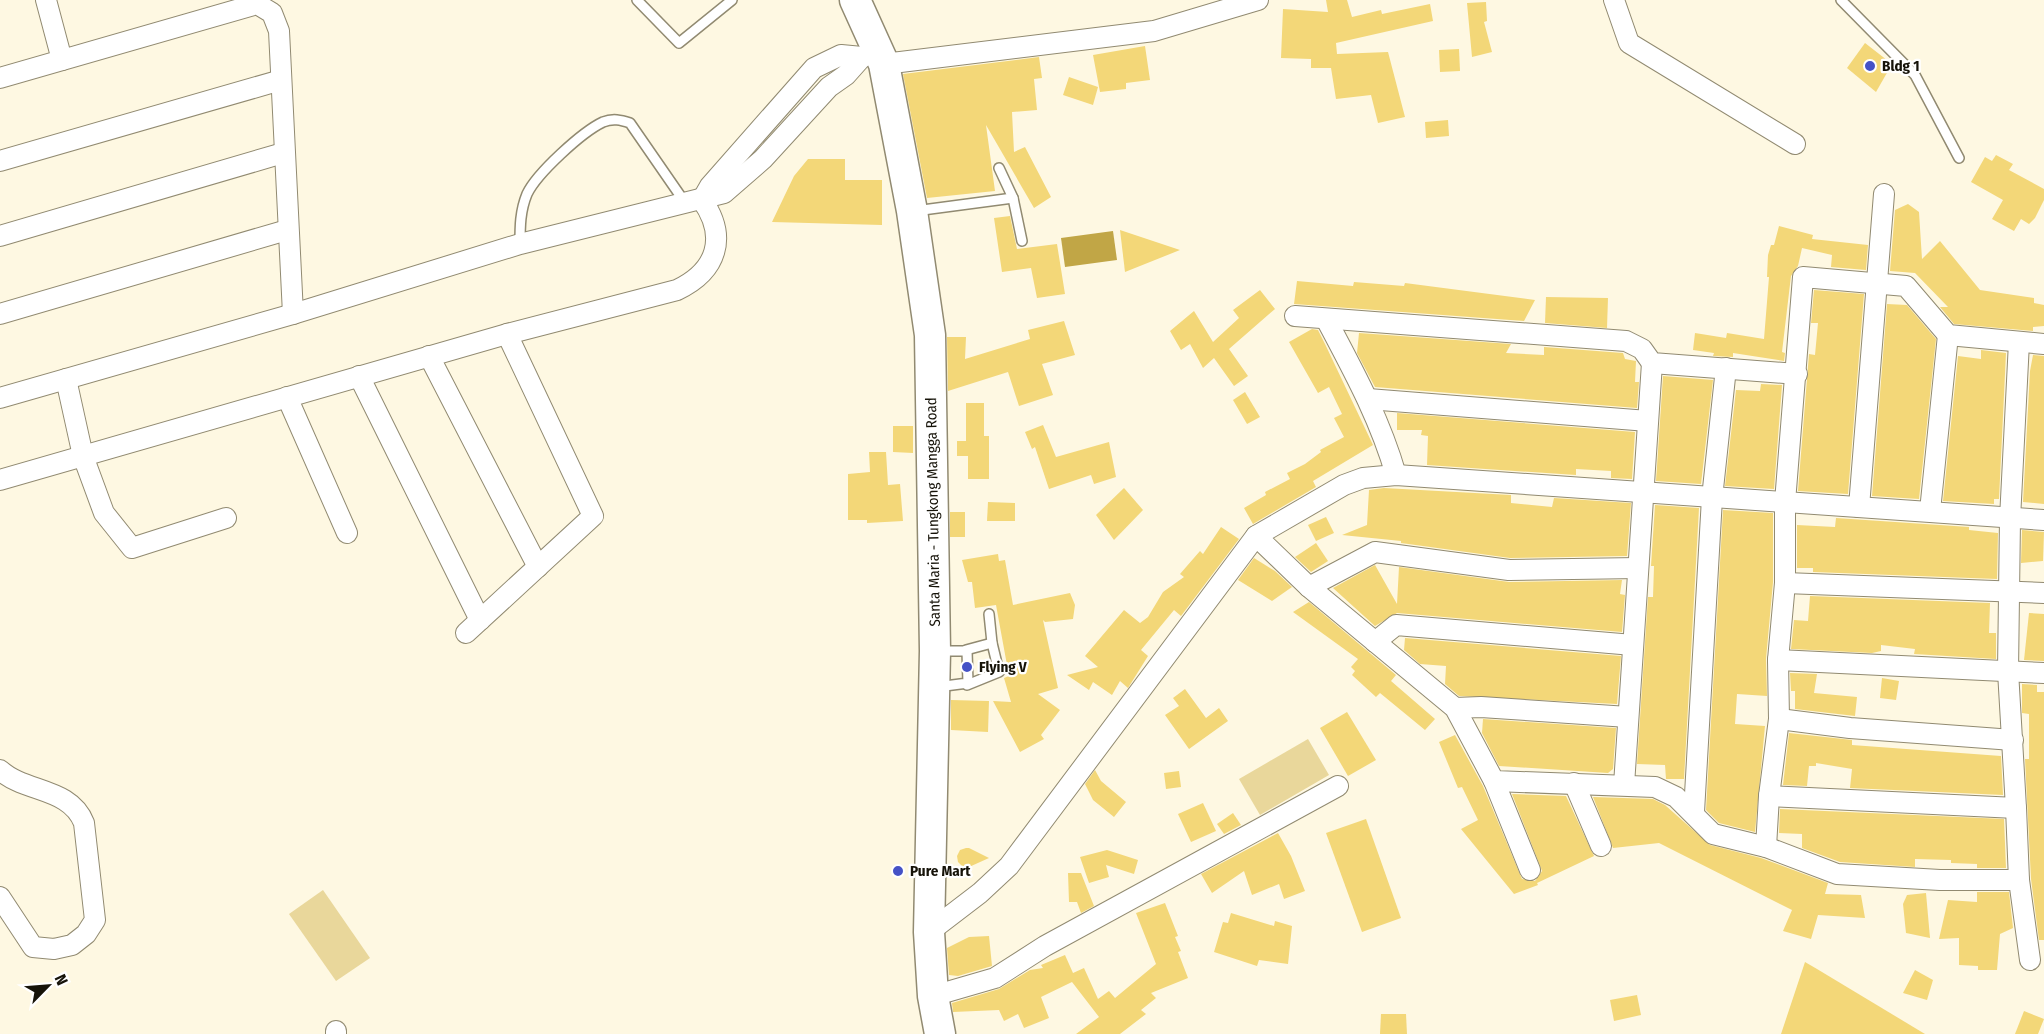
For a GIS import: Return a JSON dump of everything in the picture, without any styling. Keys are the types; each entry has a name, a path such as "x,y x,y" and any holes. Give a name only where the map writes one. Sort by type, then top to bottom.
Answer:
{"main road":[{"name":"Santa Maria - Tungkong Mangga Road","path":"855,0 875,57 912,212 930,335 935,687 929,932 933,996 940,1034"}],"street":[{"path":"46,0 62,60"},
{"path":"0,398 293,314 520,244 724,193 763,159 829,87 875,57 1154,31 1258,0"},
{"path":"1614,0 1629,43 1795,144"},
{"path":"0,78 257,4 272,13 279,31 287,230 293,314"},
{"path":"0,161 281,80"},
{"path":"0,236 284,153"},
{"path":"1859,507 1884,194"},
{"path":"0,480 507,334 677,290 692,283 706,270 716,242 714,220 694,202"},
{"path":"0,314 287,230"},
{"path":"1766,847 1769,796 1779,719 1778,660 1785,583 1785,502 1803,277 1906,286 1948,334 2044,344"},
{"path":"1295,316 1626,341 1642,350 1652,363 1624,785"},
{"path":"1326,319 1368,399 1386,440 1396,475"},
{"path":"359,376 473,627 593,516 507,334"},
{"path":"1930,510 1948,334"},
{"path":"2019,342 2010,519 2008,671 2019,880 2030,960"},
{"path":"429,356 538,567"},
{"path":"1652,363 1797,374"},
{"path":"1694,812 1712,498 1726,368"},
{"path":"66,379 83,456 104,513 132,548 226,518"},
{"path":"286,397 347,533"},
{"path":"1368,399 1648,421"},
{"path":"929,932 980,893 1009,866 1256,536 1344,484 1363,478 1396,475 1712,498 1930,510 2010,519 2044,520"},
{"path":"1256,536 1309,587 1455,708 1494,781 1530,870"},
{"path":"1309,587 1375,552 1509,570 1638,568"},
{"path":"1785,583 2009,594 2044,593"},
{"path":"1375,642 1396,625 1633,645"},
{"path":"1778,660 2044,673"},
{"path":"1455,708 1481,707 1628,717"},
{"path":"1779,719 1850,728 2013,740"},
{"path":"0,770 70,802 80,814 84,823 95,920 86,934 72,945 54,949 33,947 0,897"},
{"path":"1494,781 1655,788 1676,797 1694,812 1713,834 1766,847 1837,874 1940,880 2019,880"},
{"path":"1574,783 1601,846"},
{"path":"933,996 995,978 1045,946 1338,786"},
{"path":"1769,796 2016,808"}],"lane":[{"path":"637,0 678,44 732,0"},
{"path":"1841,0 1915,75 1959,158"},
{"path":"520,244 520,214 527,194 543,169 603,122 619,119 630,123 694,202"},
{"path":"999,168 1013,198 1022,241"},
{"path":"912,212 1013,198"},
{"path":"935,687 967,685 999,672 992,643 989,614"},
{"path":"935,651 966,650 992,643"},
{"path":"966,650 967,685"}],"shaded area":[{"path":"1113,231 1117,260 1065,267 1061,238"},
{"path":"1308,739 1329,775 1260,815 1239,779"},
{"path":"323,890 370,958 336,981 289,914"}],"building":[{"path":"1326,0 1347,0 1352,17 1381,10 1382,14 1430,4 1433,21 1336,43 1337,54 1388,52 1405,117 1378,123 1371,95 1336,99 1331,68 1311,68 1311,59 1281,58 1283,9 1328,12"},
{"path":"1486,2 1487,21 1484,22 1492,52 1472,57 1467,3"},
{"name":"Bldg 1","path":"1865,43 1892,64 1876,92 1847,68"},
{"path":"1145,46 1150,80 1126,83 1126,89 1100,92 1093,55"},
{"path":"1459,49 1460,71 1440,72 1439,50"},
{"path":"1039,57 1042,78 1034,79 1037,110 1012,112 1014,152 1025,147 1051,197 1034,208 986,125 995,191 927,198 903,74"},
{"path":"1069,77 1098,87 1093,105 1063,95"},
{"path":"1448,120 1449,136 1426,138 1425,122"},
{"path":"1996,155 2013,164 2009,170 2044,189 2044,200 2035,218 2029,224 2021,219 2014,231 1992,219 2003,200 1971,182 1985,157 1992,161"},
{"path":"808,159 845,159 845,180 882,180 882,225 772,222 794,176"},
{"path":"1908,204 1919,212 1922,259 1940,241 1980,290 2034,298 2034,303 2044,305 2044,326 2033,327 2033,331 1954,324 1940,307 1948,307 1915,273 1890,271 1895,210"},
{"path":"1010,216 1017,249 1057,244 1065,294 1037,298 1031,268 1002,272 994,218"},
{"path":"1779,226 1813,235 1812,239 1868,245 1866,270 1831,267 1832,255 1802,248 1798,266 1791,276 1782,352 1785,353 1784,361 1733,353 1733,357 1713,356 1714,353 1693,350 1695,333 1726,338 1727,333 1764,339 1769,277 1767,277 1768,255 1771,245 1774,245"},
{"path":"1120,230 1180,250 1125,272"},
{"path":"1297,281 1353,286 1354,282 1404,286 1405,283 1535,300 1524,321 1294,304"},
{"path":"1260,290 1275,309 1229,349 1248,376 1234,386 1214,358 1203,368 1190,344 1181,350 1170,331 1194,311 1213,342 1239,318 1233,310"},
{"path":"1814,290 1864,294 1848,494 1798,491 1809,354 1815,355 1818,323 1811,323"},
{"path":"1546,297 1608,298 1607,328 1545,323"},
{"path":"1887,304 1907,305 1936,339 1919,499 1872,496"},
{"path":"1064,321 1075,355 1042,364 1053,395 1019,406 1008,372 948,391 947,337 966,337 965,359 1030,339 1028,330"},
{"path":"1312,329 1318,330 1373,445 1313,481 1316,487 1253,524 1244,508 1266,495 1265,492 1290,479 1287,473 1305,464 1321,452 1320,450 1344,437 1334,418 1342,414 1329,387 1318,393 1289,342"},
{"path":"1359,333 1511,344 1506,353 1544,355 1544,347 1623,353 1625,359 1636,361 1635,382 1639,382 1637,408 1375,387 1357,353"},
{"path":"1981,350 2006,353 1999,499 1994,499 1994,504 1943,501 1958,356 1981,359"},
{"path":"2033,355 2044,356 2044,504 2023,502 2030,371"},
{"path":"1663,376 1713,380 1701,484 1656,481"},
{"path":"1761,384 1782,385 1774,489 1725,486 1736,390 1760,391"},
{"path":"1245,392 1260,417 1247,424 1233,400"},
{"path":"966,403 984,403 984,436 989,436 989,479 968,479 968,456 957,456 957,441 966,441"},
{"path":"1397,413 1635,432 1632,479 1611,478 1611,471 1576,469 1576,475 1427,465 1428,436 1421,435 1422,430 1397,430"},
{"path":"1043,425 1056,457 1109,442 1116,477 1094,484 1091,475 1049,489 1035,447 1032,449 1025,432"},
{"path":"893,426 913,426 913,453 893,452"},
{"path":"869,452 886,452 888,485 900,484 903,521 867,523 867,520 848,520 848,474 870,472"},
{"path":"1124,488 1143,510 1114,540 1096,515"},
{"path":"1384,488 1511,495 1511,503 1552,507 1554,498 1631,503 1627,556 1510,558 1401,543 1401,541 1342,535 1367,525 1369,490"},
{"path":"988,502 1015,503 1015,521 987,521"},
{"path":"1655,505 1699,508 1684,779 1666,779 1665,765 1637,764 1648,597 1653,597 1654,566 1651,566"},
{"path":"1723,510 1773,513 1773,582 1766,659 1767,696 1737,694 1735,724 1765,726 1755,832 1719,823 1706,810"},
{"path":"950,512 965,512 965,537 950,537"},
{"path":"1326,517 1334,533 1316,541 1308,525"},
{"path":"1836,518 1969,527 1969,530 1998,533 1997,579 1813,572 1813,568 1797,568 1797,525 1835,527"},
{"path":"1221,527 1239,539 1181,616 1174,610 1141,650 1148,656 1128,688 1120,681 1112,695 1093,682 1089,690 1067,675 1098,667 1085,656 1124,610 1140,623 1148,617 1163,592 1184,577 1180,574 1200,551 1203,554"},
{"path":"2022,530 2044,532 2043,561 2021,563"},
{"path":"1316,543 1328,561 1311,572 1295,557"},
{"path":"998,554 999,561 1005,560 1013,605 1070,593 1075,605 1073,619 1045,622 1043,620 1058,688 1038,694 1060,710 1041,735 1044,739 1020,752 993,701 1011,702 1004,678 1009,676 996,605 975,608 972,582 968,582 962,560"},
{"path":"1254,558 1275,571 1292,587 1272,601 1238,580"},
{"path":"1375,565 1397,604 1399,567 1509,582 1622,580 1620,594 1625,595 1622,632 1397,613 1375,626 1333,588"},
{"path":"1810,596 1990,603 1989,633 1996,633 1996,659 1914,654 1915,649 1881,645 1881,651 1872,653 1791,649 1794,620 1808,621"},
{"path":"1309,602 1396,675 1391,681 1435,719 1425,730 1380,693 1376,697 1352,675 1355,671 1351,667 1358,659 1293,612"},
{"path":"2029,613 2044,614 2044,661 2024,660"},
{"path":"1405,638 1621,656 1617,704 1459,696 1445,684 1446,666 1420,664 1404,650"},
{"path":"1790,673 1817,674 1814,693 1857,697 1855,716 1795,709 1795,691 1791,691"},
{"path":"1882,678 1899,681 1896,700 1880,698"},
{"path":"2022,684 2037,685 2037,692 2044,692 2044,940 2039,940 2031,879 2025,759 2029,759 2029,714 2022,713"},
{"path":"1185,689 1206,718 1219,708 1228,721 1189,749 1165,715 1179,706 1173,698"},
{"path":"951,700 989,701 988,732 951,730"},
{"path":"1347,712 1376,760 1348,776 1320,728"},
{"path":"1483,719 1616,728 1613,769 1608,773 1499,766 1482,733"},
{"path":"1789,733 1852,740 1852,745 2001,756 2003,795 1850,788 1852,769 1816,763 1816,766 1809,766 1807,786 1783,785"},
{"path":"1455,735 1483,786 1522,879 1535,881 1542,871 1512,794 1566,796 1594,856 1537,883 1538,885 1514,894 1461,829 1478,820 1462,787 1458,788 1439,742"},
{"path":"1095,770 1101,781 1126,802 1114,817 1093,800 1085,784"},
{"path":"1179,771 1181,787 1166,789 1164,773"},
{"path":"1593,797 1653,799 1665,805 1710,845 1761,858 1828,883 1825,894 1861,895 1865,918 1818,915 1811,939 1783,931 1792,910 1659,843 1613,848"},
{"path":"1203,803 1216,831 1191,842 1178,814"},
{"path":"1780,809 2004,819 2006,868 1977,868 1977,864 1951,863 1951,860 1915,859 1915,867 1840,862 1802,848 1802,834 1779,833"},
{"path":"1233,813 1241,825 1224,834 1217,824"},
{"path":"1366,819 1401,918 1362,932 1326,833"},
{"path":"1278,833 1291,856 1305,891 1284,899 1279,884 1252,895 1244,871 1212,893 1201,874"},
{"path":"966,848 989,858 969,867 962,866 957,856 960,850"},
{"path":"1107,850 1138,860 1134,874 1106,865 1109,877 1089,883 1080,857"},
{"path":"1068,873 1081,873 1094,906 1081,913 1077,902 1069,902"},
{"path":"1977,892 2009,892 2013,928 2000,934 1997,970 1978,970 1978,966 1959,965 1959,938 1939,939 1948,900 1977,902"},
{"path":"1926,893 1930,938 1906,933 1903,904 1907,895"},
{"path":"1165,903 1178,936 1175,937 1181,951 1178,952 1188,978 1151,993 1156,998 1141,1010 1146,1014 1120,1034 1076,1034 1099,1017 1072,982 1041,997 1049,1018 1024,1028 1018,1014 1004,1021 999,1010 953,1012 952,1003 999,989 1030,970 1043,968 1041,965 1065,955 1073,973 1084,968 1098,999 1109,991 1115,998 1156,964 1136,913"},
{"path":"1231,913 1274,926 1275,921 1292,926 1288,964 1259,960 1257,966 1214,952 1223,922 1228,923"},
{"path":"989,936 992,966 958,976 949,975 947,948 969,937"},
{"path":"1805,962 1817,969 1925,1034 1781,1034"},
{"path":"1915,970 1933,980 1927,1000 1903,993"},
{"path":"1637,995 1641,1015 1614,1021 1610,1000"},
{"path":"2024,1011 2044,1019 2038,1034 2015,1034"},
{"path":"1381,1014 1406,1014 1407,1034 1380,1034"}],"place":[{"name":"Bldg 1","path":"1870,66"},
{"name":"Flying V","path":"967,667"},
{"name":"Pure Mart","path":"898,871"}]}
